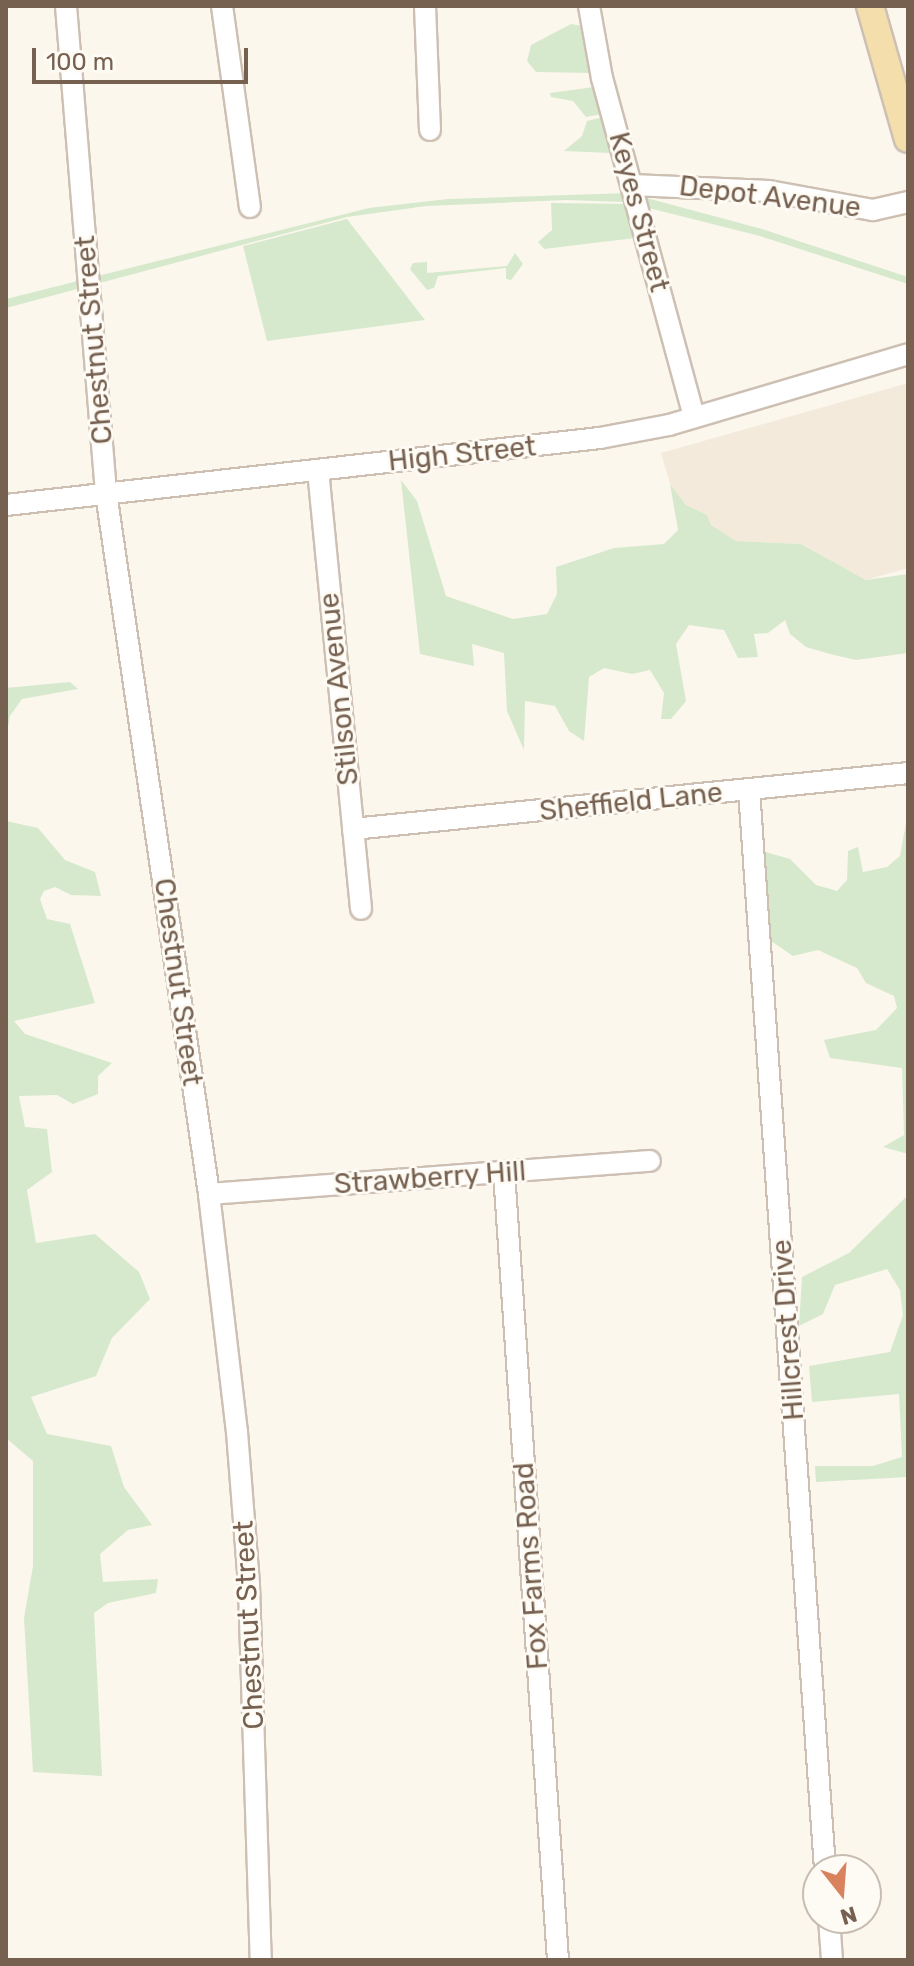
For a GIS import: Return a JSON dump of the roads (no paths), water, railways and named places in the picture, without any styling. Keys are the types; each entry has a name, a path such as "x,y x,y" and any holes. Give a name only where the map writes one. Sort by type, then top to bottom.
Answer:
{"main road":[{"path":"870,6 908,139"}],"street":[{"name":"Chestnut Street","path":"66,6 106,493 209,1194 243,1493 261,1960"},
{"path":"222,6 250,207"},
{"path":"425,6 430,130"},
{"name":"Keyes Street","path":"589,6 632,185 694,417"},
{"name":"Depot Avenue","path":"632,185 769,191 873,210 908,202"},
{"name":"High Street","path":"6,505 600,438 694,417 908,354"},
{"name":"Stilson Avenue","path":"318,470 361,909"},
{"name":"Sheffield Lane","path":"353,829 908,773"},
{"name":"Hillcrest Drive","path":"749,790 824,1854"},
{"name":"Strawberry Hill","path":"209,1194 650,1161"},
{"name":"Fox Farms Road","path":"504,1172 558,1960"},
{"path":"830,1934 832,1960"}]}
